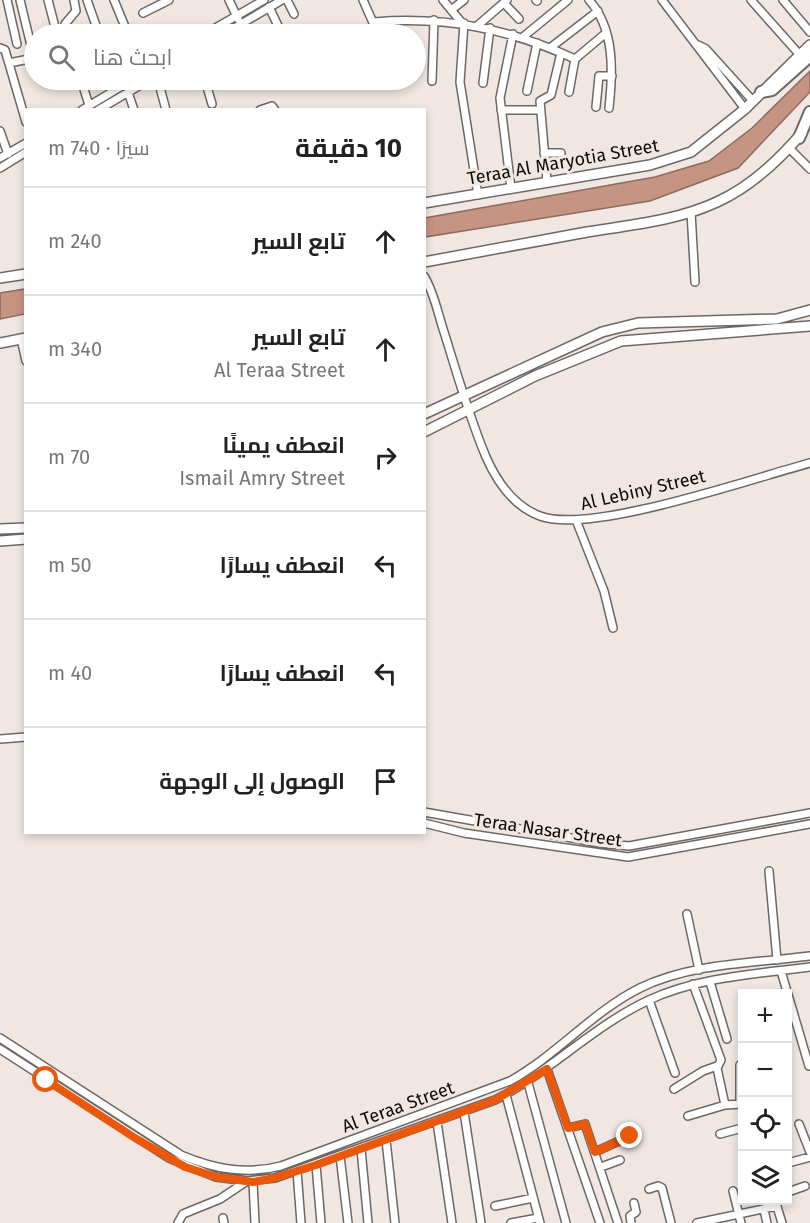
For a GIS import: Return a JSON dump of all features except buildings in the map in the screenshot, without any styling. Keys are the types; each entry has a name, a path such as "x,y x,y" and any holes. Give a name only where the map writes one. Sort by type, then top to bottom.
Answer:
{"highway":[{"path":"761,92 772,90 806,56"},
{"path":"799,138 810,111"}],"main road":[{"path":"806,56 810,45"},
{"name":"Teraa Al Maryotia Street","path":"426,203 650,165 691,152 745,109 761,92"},
{"path":"426,262 691,212 726,198 772,165 810,125"},
{"path":"0,278 24,274"},
{"path":"426,413 602,332 638,323 777,319 810,310"},
{"path":"426,431 535,376 621,341 666,335 810,326"},
{"path":"0,343 23,338"},
{"path":"0,529 24,528"},
{"path":"0,541 24,539"}],"street":[{"path":"7,0 16,44"},
{"path":"20,0 26,24"},
{"path":"48,0 54,23"},
{"path":"65,24 76,11 74,0"},
{"path":"87,0 95,24"},
{"path":"114,0 124,24"},
{"path":"143,13 168,0"},
{"path":"229,0 241,24 282,0"},
{"path":"221,24 264,0"},
{"path":"287,0 294,14"},
{"path":"363,0 374,22 434,20 463,23 523,37 575,59"},
{"path":"443,0 463,23 460,82 478,195"},
{"path":"452,10 464,0"},
{"path":"523,37 568,0"},
{"path":"589,0 598,11 613,63 609,108"},
{"path":"662,0 745,109"},
{"path":"751,0 806,56"},
{"path":"783,0 810,32"},
{"path":"477,26 506,2 519,19"},
{"path":"269,8 277,24"},
{"path":"550,48 598,11"},
{"path":"432,81 434,20"},
{"path":"483,83 489,28"},
{"path":"568,92 575,59 606,33"},
{"path":"511,188 500,94 504,85 513,34"},
{"path":"527,91 537,43"},
{"path":"698,45 706,49 753,101"},
{"path":"2,49 9,63 24,115"},
{"path":"547,182 540,99 551,95 561,53"},
{"path":"9,63 24,60"},
{"path":"596,107 599,76 612,76"},
{"path":"84,90 89,105"},
{"path":"85,108 114,90"},
{"path":"109,106 132,90"},
{"path":"161,90 165,108"},
{"path":"208,90 212,104"},
{"path":"128,92 133,108"},
{"path":"501,110 540,110"},
{"path":"0,131 8,154"},
{"path":"789,148 810,169"},
{"path":"0,158 24,149"},
{"path":"0,168 24,149"},
{"path":"544,153 561,153"},
{"path":"691,212 695,282"},
{"name":"Al Lebiny Street","path":"426,282 486,457 508,494 526,510 541,516 576,520 666,503 810,463"},
{"path":"576,520 604,591 613,628"},
{"path":"0,739 24,737"},
{"name":"Teraa Nasar Street","path":"426,812 497,826 629,846 810,813"},
{"name":"Teraa Nasar Street","path":"426,823 495,837 628,857 810,824"},
{"path":"495,837 497,826"},
{"path":"769,871 777,960"},
{"path":"687,914 699,970"},
{"name":"Al Teraa Street","path":"0,1038 173,1151 214,1167 262,1171 510,1081 543,1060 591,1020 640,988 699,970 810,956"},
{"name":"Al Teraa Street","path":"178,1223 183,1214 220,1199 250,1181 263,1180 316,1165 506,1095 528,1083 622,1014 649,1000 693,984 810,967"},
{"path":"781,971 809,1066"},
{"path":"710,982 727,1039"},
{"path":"674,1089 703,1071 717,1066 721,1060 693,984"},
{"path":"649,1000 675,1073"},
{"path":"0,1049 169,1158 199,1172 250,1181 255,1223"},
{"path":"717,1066 725,1105"},
{"path":"547,1069 600,1223"},
{"path":"528,1083 566,1223"},
{"path":"506,1095 539,1220 511,1223"},
{"path":"688,1116 725,1105 738,1104"},
{"path":"464,1112 481,1223"},
{"path":"437,1122 452,1223"},
{"path":"568,1128 585,1124 618,1223"},
{"path":"799,1124 810,1152"},
{"path":"720,1134 738,1129"},
{"path":"595,1152 630,1136"},
{"path":"386,1140 395,1223"},
{"path":"361,1149 368,1223"},
{"path":"340,1156 348,1223"},
{"path":"792,1162 810,1157"},
{"path":"601,1167 620,1160"},
{"path":"316,1165 321,1223"},
{"path":"262,1171 263,1180"},
{"path":"297,1171 301,1223"},
{"path":"649,1189 658,1186 662,1188 671,1223"},
{"path":"792,1190 805,1186"},
{"path":"733,1191 741,1223"},
{"path":"495,1206 533,1198"},
{"path":"631,1223 630,1216 636,1212 634,1203"},
{"path":"697,1223 764,1210 773,1205"},
{"path":"777,1205 782,1223"},
{"path":"764,1210 767,1223"}],"shaded area":[{"path":"810,71 810,92 738,168 650,201 426,237 426,218 655,177 709,161 752,128"},
{"path":"24,289 24,314 0,319 0,293"}],"route":[{"path":"46,1080 152,1149 185,1167 216,1177 240,1181 253,1182 275,1178 437,1122 495,1100 528,1083 547,1069 568,1128 585,1124 595,1152 630,1136"}]}
